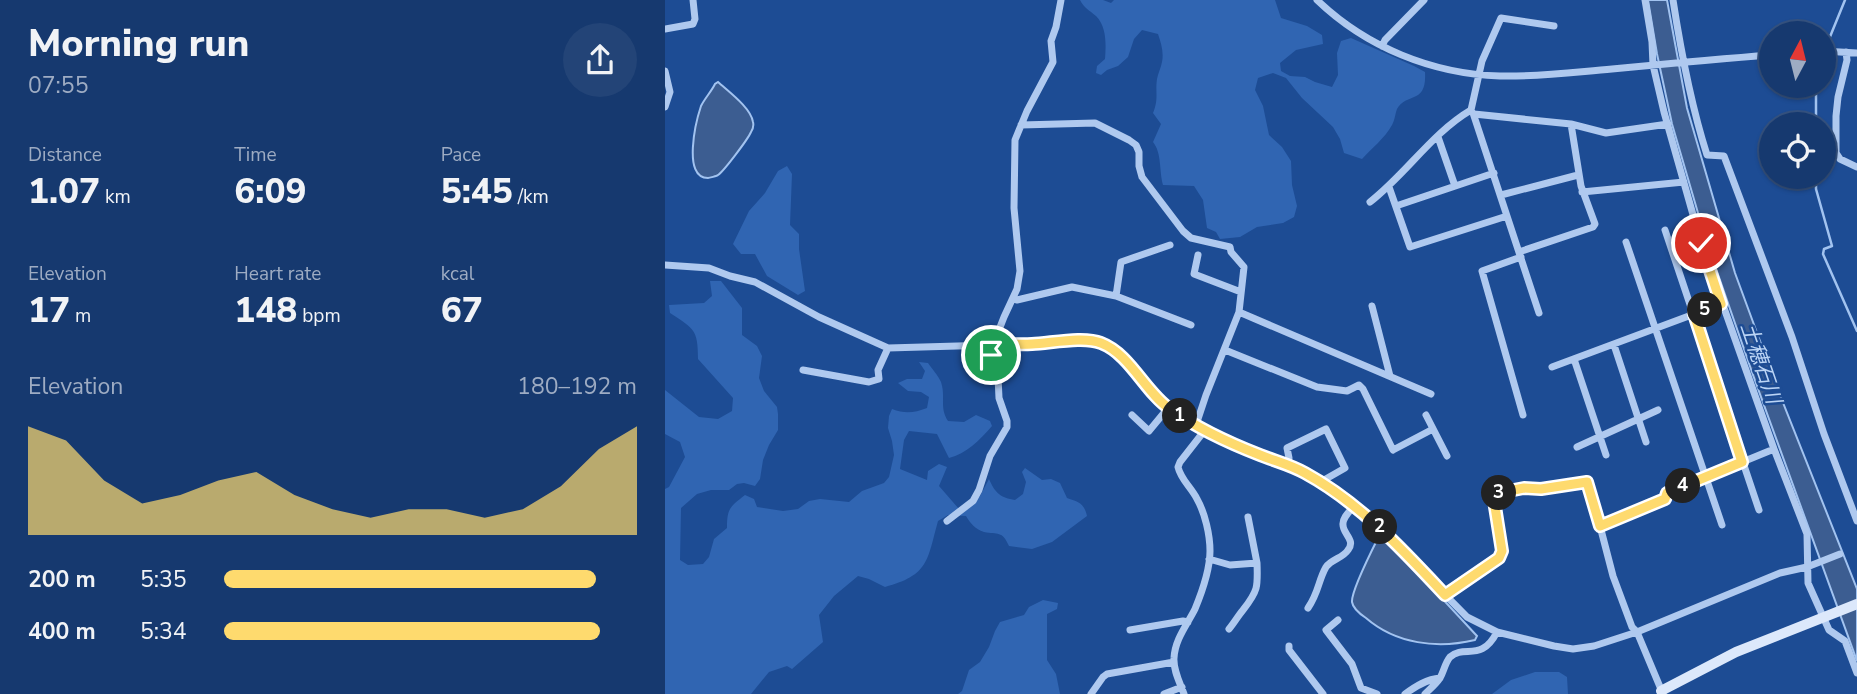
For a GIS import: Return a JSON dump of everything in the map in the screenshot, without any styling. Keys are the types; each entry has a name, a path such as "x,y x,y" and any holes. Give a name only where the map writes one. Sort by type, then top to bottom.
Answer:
{"street":[{"path":"665,29 693,24 693,0"},
{"path":"947,521 973,501 990,456 1007,427 991,355 1000,326 1019,283 1014,208 1015,140 1053,62 1051,41 1061,0"},
{"path":"1317,0 1351,28 1383,46 1418,62 1478,74 1547,74 1759,55"},
{"path":"1383,46 1385,40 1424,0"},
{"path":"1645,0 1668,124 1701,243 1807,534 1808,583 1829,630 1846,641 1857,673"},
{"path":"1673,0 1683,63 1707,155 1724,156 1857,521"},
{"path":"1539,313 1472,112 1482,61 1501,18 1553,26"},
{"path":"1836,52 1857,53"},
{"path":"1846,52 1847,60 1837,97 1836,153 1840,159 1857,167"},
{"path":"665,71 670,92 665,107"},
{"path":"1370,202 1389,187 1451,123 1472,112 1571,124 1606,132 1668,124"},
{"path":"1021,125 1095,123 1136,145 1142,177 1182,231 1191,238 1230,247 1244,267 1239,312 1196,425"},
{"path":"1523,415 1482,271 1595,224 1578,175 1571,124"},
{"path":"1438,136 1455,186"},
{"path":"1396,205 1494,173"},
{"path":"1501,195 1578,175"},
{"path":"1582,191 1684,182"},
{"path":"1389,187 1410,247 1507,216"},
{"path":"1665,230 1759,510"},
{"path":"1626,242 1722,525"},
{"path":"1116,296 1121,262 1170,246"},
{"path":"1198,255 1193,274 1241,292"},
{"path":"665,265 709,268 755,282 819,317 888,348 1099,342 1120,356 1153,395 1168,408 1205,430 1306,473 1354,506 1380,527 1467,617 1497,632 1573,649 1594,646 1637,632 1780,573 1807,567 1840,554"},
{"path":"1013,298 1017,300 1072,287 1116,296 1191,325"},
{"path":"1552,367 1721,304"},
{"path":"1372,306 1391,376"},
{"path":"1239,312 1431,394"},
{"path":"1614,345 1646,442"},
{"path":"803,370 869,382 879,379 878,370 888,348"},
{"path":"1225,350 1317,387 1346,391 1359,385 1393,450 1433,429"},
{"path":"1574,359 1607,454"},
{"path":"1132,415 1149,431 1168,408"},
{"path":"1577,447 1658,410"},
{"path":"1426,415 1447,456"},
{"path":"1287,465 1287,448 1326,429 1345,468 1324,480 1322,484"},
{"path":"1164,694 1183,690 1174,655 1180,634 1200,596 1209,559 1203,511 1179,474 1178,467 1205,430"},
{"path":"1600,526 1665,499 1667,493 1774,449"},
{"path":"1445,595 1499,558 1502,551 1493,494 1587,482 1613,576 1632,627 1637,632 1662,692 1736,652 1857,604"},
{"path":"1308,608 1316,597 1328,564 1348,550 1349,537 1342,523 1354,506"},
{"path":"1229,629 1251,601 1258,581 1248,517"},
{"path":"1209,559 1230,565 1257,563"},
{"path":"1338,620 1326,630 1352,664 1361,688 1377,694"},
{"path":"1130,630 1188,622"},
{"path":"1425,694 1440,678 1450,657 1484,648 1497,632"},
{"path":"1289,646 1289,650 1324,694"},
{"path":"1091,694 1107,674 1174,662"},
{"path":"1405,694 1429,680 1440,678"}],"shaded area":[{"path":"1080,0 1103,0 1111,3 1114,0 1275,0 1281,18 1307,26 1322,35 1323,44 1296,50 1280,63 1281,71 1290,76 1305,77 1332,87 1338,75 1337,53 1341,41 1351,38 1425,72 1425,82 1420,94 1401,104 1389,130 1362,159 1344,153 1333,127 1302,98 1286,78 1273,73 1258,78 1255,90 1263,106 1269,135 1282,147 1291,161 1292,185 1297,206 1294,217 1283,223 1257,227 1240,237 1220,239 1216,232 1207,228 1203,200 1194,186 1163,185 1159,157 1153,142 1161,124 1153,113 1157,79 1163,58 1158,34 1142,30 1134,39 1128,57 1101,75 1096,73 1097,66 1105,59 1104,31 1100,20"},
{"path":"787,166 792,174 790,225 799,234 805,291 798,295 767,276 755,254 741,254 733,244 749,211 765,193 778,171"},
{"path":"710,281 721,281 742,308 742,335 757,346 762,356 759,378 764,391 777,407 778,430 769,445 760,479 755,486 744,483 729,490 711,490 697,494 681,508 680,560 688,565 703,564 709,557 714,539 727,528 730,508 745,495 754,499 757,507 783,511 798,509 809,501 820,499 849,502 862,491 884,483 889,477 894,455 888,428 892,409 909,412 927,408 929,397 921,392 908,391 898,383 907,379 922,379 925,371 919,362 928,363 940,379 948,421 964,422 976,415 990,421 992,426 972,446 949,458 937,434 909,431 904,440 900,469 927,480 928,471 939,464 947,467 939,486 959,509 968,509 980,496 989,479 999,494 1015,500 1023,494 1026,482 1022,472 1025,468 1042,480 1051,479 1060,483 1067,498 1080,504 1087,516 1052,542 1032,549 1009,546 1002,535 978,529 966,516 948,515 938,521 924,564 910,577 885,587 858,576 834,596 819,615 823,642 792,669 787,666 769,672 751,694 665,694 665,489 669,487 685,457 680,442 665,434 665,390 699,417 718,419 732,411 733,398 698,359 697,341 693,331 670,313 669,305 704,303 712,296"},
{"path":"1043,600 1058,603 1057,609 1047,614 1047,660 1056,674 1060,694 958,694 962,691 969,670 980,662 989,647 1000,622 1024,615 1029,607"},
{"path":"1535,672 1559,672 1567,677 1568,694 1492,694 1511,680"}],"water":[{"name":"土穂石川","path":"1648,0 1667,0 1687,108 1735,273 1857,589 1857,661 1705,237 1672,124"},
{"path":"718,82 744,106 753,126 725,168 708,178 700,176 695,169 693,148 701,106"},
{"path":"1379,536 1385,537 1477,636 1475,640 1432,644 1404,639 1378,627 1357,611 1352,602 1355,589"}],"waterway":[{"path":"1836,22 1845,0"},
{"path":"1816,98 1816,112"},
{"path":"1816,189 1832,246 1824,249 1823,254 1857,331"}],"route":[{"path":"991,355 990,345 998,344 1087,341 1108,346 1168,408 1240,447 1306,473 1343,498 1380,527 1445,595 1499,558 1502,551 1493,494 1587,482 1600,526 1665,499 1667,493 1742,462 1694,314 1721,304 1701,243"}]}
